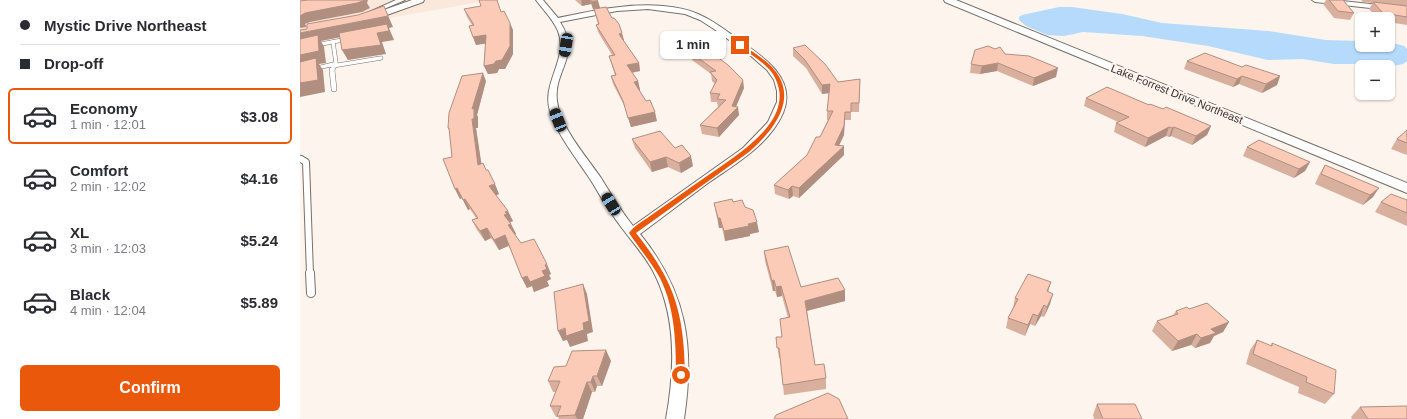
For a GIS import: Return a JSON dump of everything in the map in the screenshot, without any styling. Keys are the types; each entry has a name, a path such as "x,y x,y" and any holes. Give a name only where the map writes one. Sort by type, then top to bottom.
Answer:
{"street":[{"path":"358,19 402,0"},
{"path":"358,19 420,0"},
{"path":"540,0 563,33 566,45 564,58 552,88 551,98 553,108 563,131 591,171 618,214 646,250 664,279 675,308 680,341 681,375 675,419"},
{"name":"Lake Forrest Drive Northeast","path":"948,0 1407,188"},
{"path":"1315,0 1407,10"},
{"path":"555,21 606,11 640,7 667,8 693,14 705,19 764,62 770,67 779,80 782,93 780,110 772,125 760,139 632,233"}],"lane":[{"path":"300,48 355,37"},
{"path":"333,42 336,63 333,66 334,89"},
{"path":"300,72 381,58"},
{"path":"300,75 333,66"},
{"path":"300,159 306,162 311,293"}],"shaded area":[{"path":"300,0 491,0 300,34"}],"water":[{"path":"1059,7 1072,7 1122,14 1162,23 1268,31 1326,40 1355,41 1355,52 1395,52 1395,44 1404,46 1407,49 1407,61 1403,64 1395,66 1395,60 1355,60 1355,64 1334,64 1303,59 1268,60 1208,46 1142,36 1083,32 1064,36 1047,35 1026,26 1019,20 1019,17 1022,15"}],"building":[{"path":"366,0 305,13 300,16 300,1"},
{"path":"479,0 497,0 501,12 504,11 510,23 510,46 502,60 496,61 494,64 484,66 486,35 473,37 469,26 474,25 464,9 481,6"},
{"path":"1329,0 1343,0 1354,13 1338,11"},
{"path":"1373,2 1407,6 1407,17 1395,15 1395,12 1382,12"},
{"path":"384,6 388,16 300,33 300,30 307,29 307,24 358,15"},
{"path":"606,7 612,18 614,18 619,24 622,33 619,34 639,63 627,65 638,81 634,82 646,101 650,100 655,112 628,118 623,101 611,76 616,75 609,56 615,55 596,25 599,24 594,9"},
{"path":"387,24 389,31 377,33 381,45 342,50 339,33"},
{"path":"318,35 319,51 300,55 300,39"},
{"path":"805,45 825,64 838,82 860,79 859,103 851,103 851,112 845,112 844,126 835,145 844,146 799,188 792,186 788,190 774,185 807,155 816,137 820,137 833,111 827,111 830,84 822,85 805,60 793,48"},
{"path":"988,46 995,49 1000,47 1005,54 1029,56 1058,68 1034,78 998,63 982,66 971,64 975,50"},
{"path":"705,48 728,65 743,80 732,106 738,107 717,128 700,125 726,100 717,99 720,94 710,93 717,80 710,72 716,71 690,52"},
{"path":"1205,53 1242,67 1246,65 1280,76 1266,84 1242,76 1237,79 1187,61"},
{"path":"316,58 318,80 300,83 300,62"},
{"path":"483,73 472,109 474,108 474,119 472,119 478,165 483,163 495,184 489,186 508,211 505,212 507,214 504,215 511,224 508,225 521,243 534,239 547,264 545,265 547,269 542,271 545,276 530,282 527,276 522,278 505,235 494,240 487,228 480,231 472,220 478,218 465,199 463,200 457,188 455,189 443,159 452,157 448,128 449,113 462,76"},
{"path":"1107,87 1149,105 1150,104 1163,109 1166,107 1211,126 1196,136 1174,127 1169,127 1148,138 1116,123 1129,117 1086,98"},
{"path":"1407,130 1407,143 1397,139"},
{"path":"660,131 675,148 682,145 691,156 679,163 666,157 650,162 632,139"},
{"path":"1259,140 1310,162 1299,169 1247,147"},
{"path":"1325,165 1379,188 1370,195 1321,174"},
{"path":"1391,194 1407,200 1407,213 1381,202"},
{"path":"732,199 733,202 742,200 745,207 753,210 757,222 748,224 749,226 724,231 720,218 718,218 714,203"},
{"path":"788,246 801,287 838,278 845,290 805,301 815,365 824,364 826,378 783,385 779,348 777,348 776,337 782,337 780,319 790,317 781,286 776,287 774,280 772,281 764,251"},
{"path":"1028,274 1051,282 1047,291 1053,294 1047,307 1044,305 1038,316 1033,314 1028,325 1008,318 1018,299 1015,298"},
{"path":"583,284 589,321 583,323 584,330 566,336 565,328 558,331 554,292"},
{"path":"1207,303 1229,322 1211,329 1216,333 1201,338 1197,334 1178,341 1157,321 1178,314 1176,311 1187,307 1189,309"},
{"path":"1257,340 1272,346 1272,343 1336,370 1334,394 1306,382 1307,377 1253,354"},
{"path":"606,350 597,376 593,376 591,382 587,382 575,415 557,416 561,406 550,406 560,381 548,381 554,367 566,366 572,351"},
{"path":"828,393 839,399 848,419 774,419 776,415"},
{"path":"1097,404 1135,404 1142,419 1103,419"},
{"path":"1407,406 1407,419 1368,419 1360,407"}],"route":[{"path":"681,375 680,341 675,308 664,279 646,250 632,233 747,150 760,139 772,125 780,110 782,102 782,93 779,80 770,67 740,45"}]}
